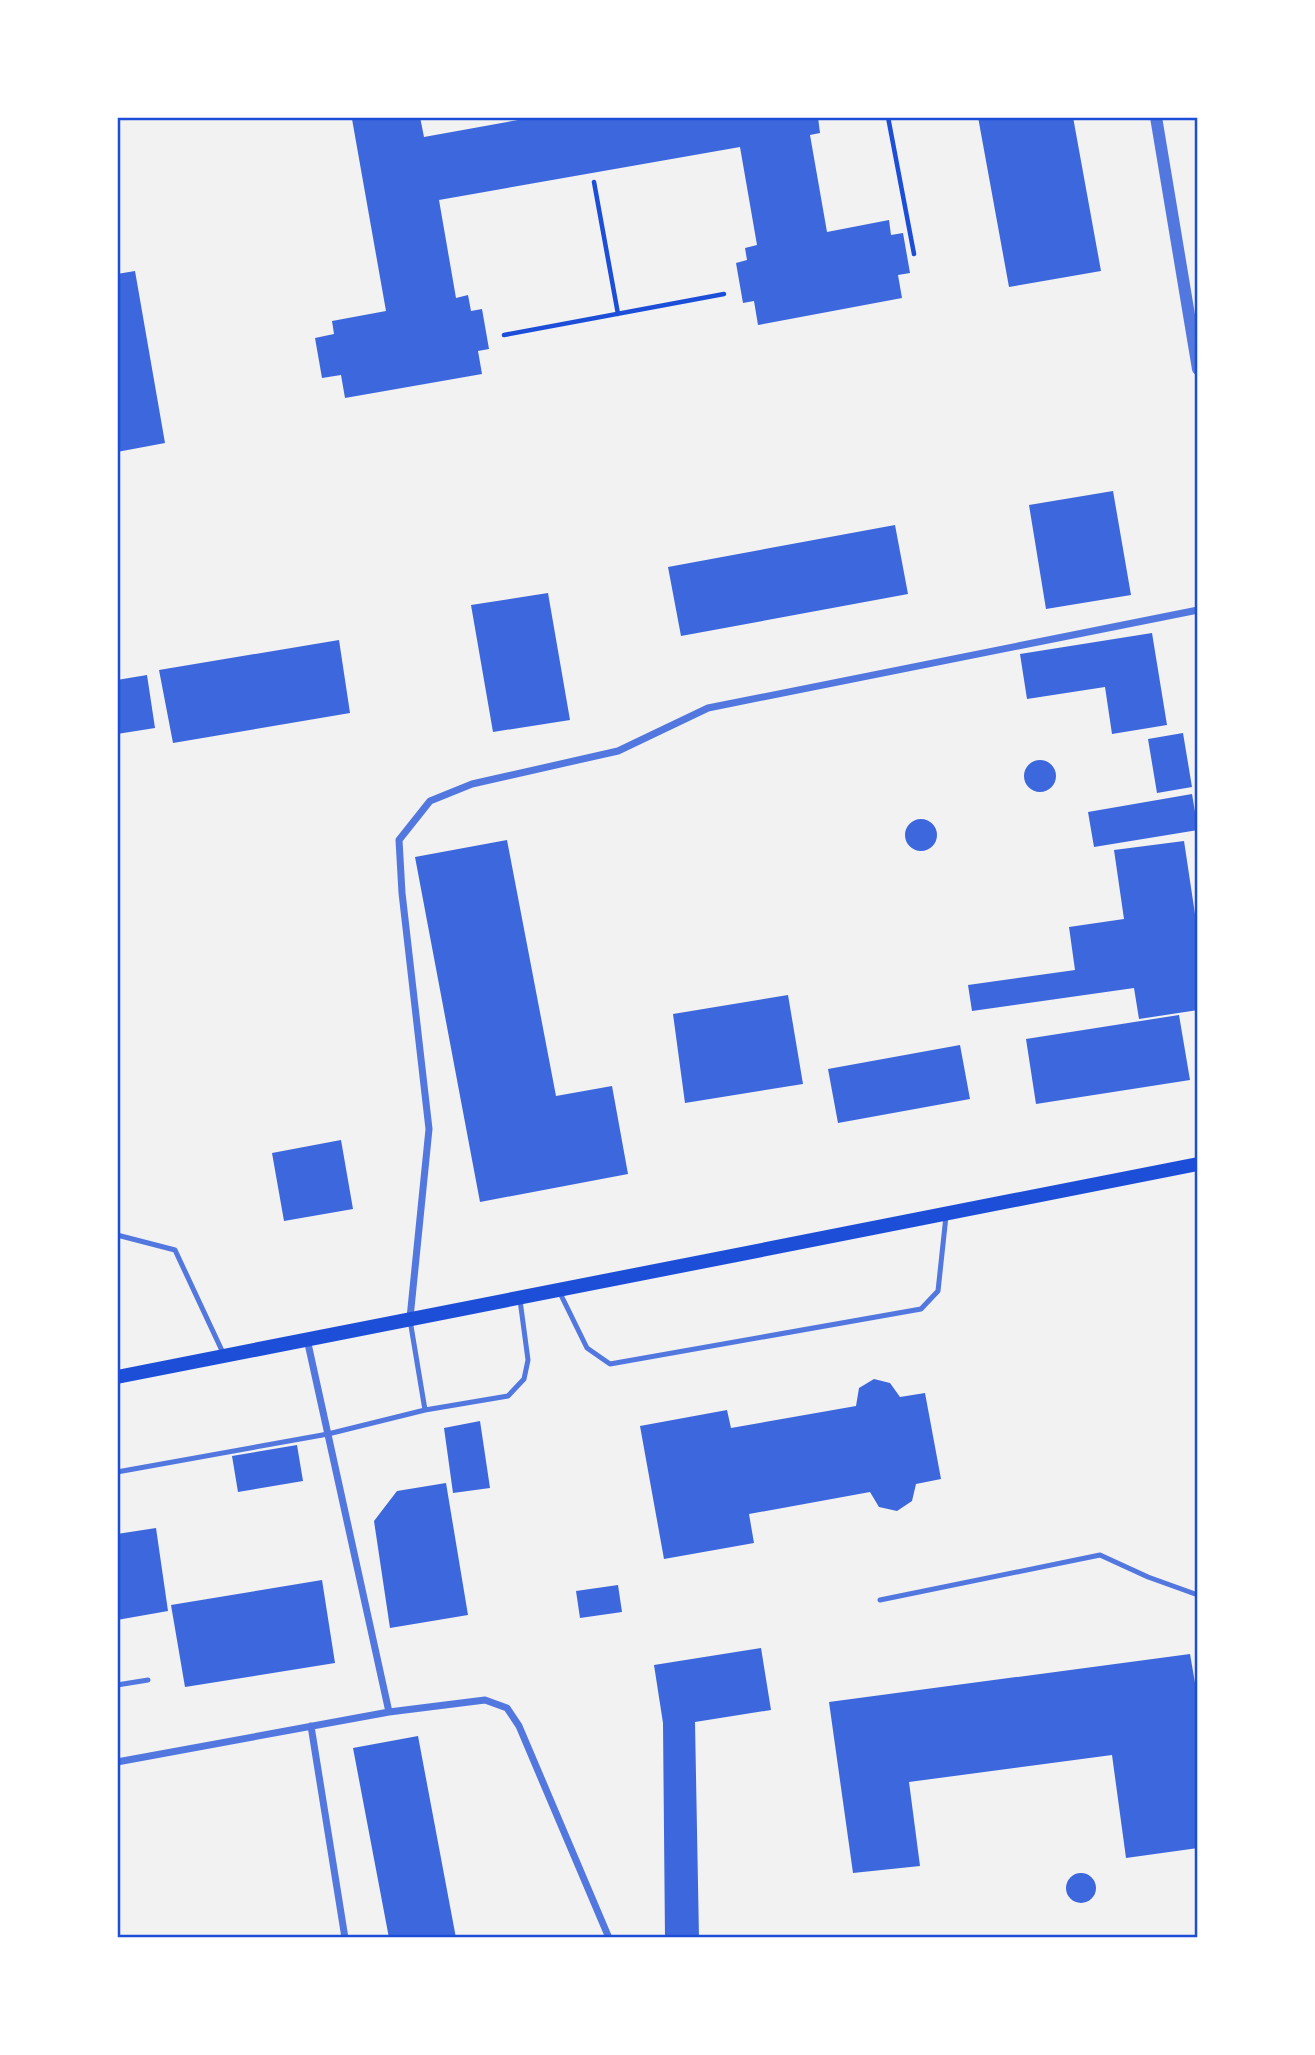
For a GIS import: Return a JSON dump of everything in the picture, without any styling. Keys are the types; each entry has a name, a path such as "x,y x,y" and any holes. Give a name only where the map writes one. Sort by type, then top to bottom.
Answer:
{"main road":[{"path":"117,1377 1198,1164"}],"street":[{"path":"1156,117 1194,325 1198,369"},
{"path":"410,1318 429,1129 402,894 399,840 430,802 472,784 618,751 708,708 1198,610"},
{"path":"307,1338 389,1712"},
{"path":"117,1762 389,1712 485,1700 507,1709 519,1726 609,1938"},
{"path":"310,1726 345,1938"}],"lane":[{"path":"559,1289 587,1348 610,1364 921,1309 938,1291 946,1213"},
{"path":"117,1235 175,1250 224,1356"},
{"path":"117,1472 328,1434 425,1410 508,1396 524,1379 528,1360 519,1297"},
{"path":"410,1318 425,1410"},
{"path":"880,1600 1100,1555 1148,1577 1198,1595"},
{"path":"117,1685 148,1680"}],"path":[{"path":"888,117 914,254"},
{"path":"594,182 618,314"},
{"path":"505,335 724,294"}],"building":[{"path":"420,117 424,137 535,117 818,117 820,133 810,135 827,232 889,220 891,235 903,233 910,273 898,275 902,298 758,325 754,301 743,303 736,263 747,260 745,248 757,245 740,147 439,200 456,298 468,295 471,311 482,309 489,349 478,351 482,374 345,398 341,375 322,378 315,338 334,334 332,321 386,311 352,119"},
{"path":"978,117 1073,117 1101,271 1009,287"},
{"path":"135,271 165,443 117,452 117,274"},
{"path":"1113,491 1131,595 1046,609 1029,505"},
{"path":"895,525 908,594 681,636 668,567"},
{"path":"548,593 570,720 493,732 471,605"},
{"path":"1152,633 1167,725 1112,734 1105,687 1027,699 1020,654"},
{"path":"339,640 350,713 173,743 159,670"},
{"path":"147,675 155,728 117,734 117,680"},
{"path":"1183,733 1192,787 1157,793 1148,739"},
{"path":"1040,760 1051,765 1056,776 1051,787 1040,792 1029,787 1024,776 1029,765"},
{"path":"1192,794 1198,830 1094,847 1088,812"},
{"path":"921,819 932,824 937,835 932,846 921,851 910,846 905,835 910,824"},
{"path":"507,840 556,1096 612,1086 628,1174 480,1202 415,857"},
{"path":"1184,841 1198,934 1198,1010 1139,1019 1134,988 972,1011 968,985 1075,970 1069,927 1124,919 1114,850"},
{"path":"788,995 803,1084 685,1103 673,1014"},
{"path":"1179,1015 1190,1080 1036,1104 1026,1039"},
{"path":"960,1045 970,1099 838,1123 828,1069"},
{"path":"341,1140 353,1209 284,1221 272,1153"},
{"path":"874,1379 890,1383 900,1397 925,1393 941,1479 916,1484 912,1501 897,1511 879,1507 870,1492 749,1514 754,1543 664,1559 640,1426 727,1410 731,1428 856,1406 859,1388"},
{"path":"480,1421 490,1488 453,1493 444,1428"},
{"path":"297,1445 303,1481 238,1492 232,1456"},
{"path":"446,1483 468,1615 390,1628 374,1521 397,1491"},
{"path":"156,1528 168,1611 117,1620 117,1534"},
{"path":"322,1580 335,1663 185,1687 171,1605"},
{"path":"618,1585 622,1612 580,1618 576,1591"},
{"path":"761,1648 771,1710 695,1722 699,1938 665,1938 663,1723 654,1665"},
{"path":"1190,1654 1198,1700 1198,1848 1126,1858 1112,1755 909,1782 920,1866 853,1873 829,1702"},
{"path":"418,1736 456,1938 389,1938 353,1748"},
{"path":"1081,1873 1087,1874 1095,1882 1095,1894 1087,1902 1081,1903 1075,1902 1067,1894 1066,1888 1067,1882 1075,1874"}]}
